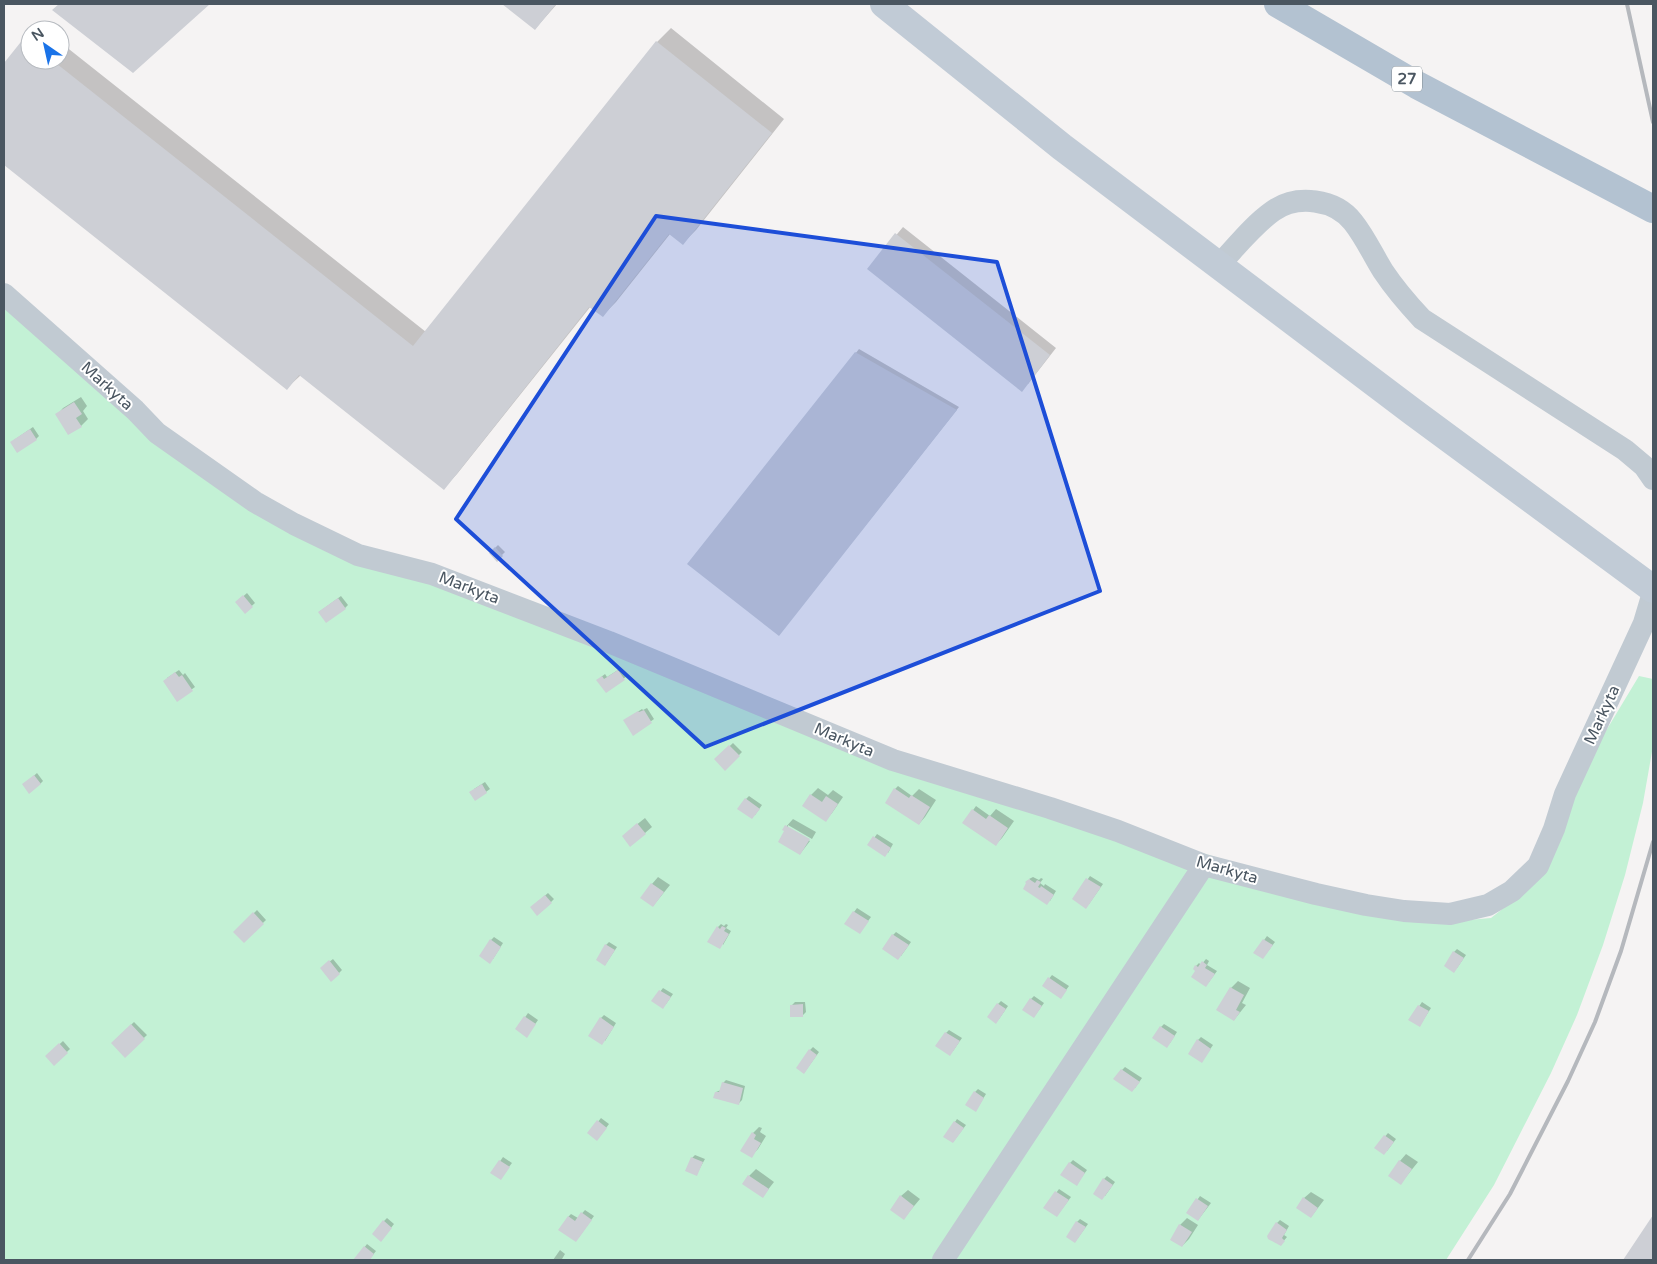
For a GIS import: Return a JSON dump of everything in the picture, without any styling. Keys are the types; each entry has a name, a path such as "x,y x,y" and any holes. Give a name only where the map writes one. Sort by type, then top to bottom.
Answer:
{"main road":[{"path":"884,4 1062,148 1413,412 1596,546 1653,591"},
{"name":"27","path":"1278,4 1417,85 1653,208"}],"street":[{"path":"1219,265 1262,220 1275,210 1294,202 1307,200 1332,206 1352,220 1383,271 1398,292 1422,319 1624,450 1644,466 1653,479"},
{"name":"Markyta","path":"4,294 128,404 157,433 255,502 294,524 358,555 432,574 572,628 893,760 1118,831 1204,866 1366,905 1404,911 1450,914 1488,905 1512,892 1538,866 1554,829 1565,794 1644,623 1653,591"},
{"path":"943,1260 1204,866"}],"highlighted area":[{"path":"656,216 997,262 1100,591 705,747 456,519"}],"green space":[{"path":"4,294 255,502 893,760 1435,923 1491,918 1529,888 1592,754 1639,676 1653,679 1653,746 1643,803 1625,875 1603,945 1577,1015 1551,1073 1494,1185 1446,1260 4,1260"}],"building":[{"path":"59,4 210,4 133,73 70,24 70,20 65,20 52,10"},
{"path":"502,4 556,4 535,30"},
{"path":"656,41 772,133 683,245 669,234 603,317 589,307 444,490 299,375 287,390 4,165 4,63 20,43 20,70 65,70 413,346"},
{"path":"895,233 1050,355 1022,392 867,269"},
{"path":"855,352 957,410 779,636 687,564"},
{"path":"74,402 82,414 76,418 82,427 68,435 55,414"},
{"path":"30,429 37,440 17,453 10,442"},
{"path":"495,547 503,556 497,562 489,553"},
{"path":"243,595 253,607 245,614 235,602"},
{"path":"338,598 346,609 326,623 318,612"},
{"path":"618,670 625,680 606,693 596,680 602,676 604,679"},
{"path":"175,672 179,677 182,675 193,691 177,702 163,681"},
{"path":"644,710 652,723 633,736 623,720 638,711"},
{"path":"729,745 740,756 725,771 714,759"},
{"path":"34,775 41,784 29,794 22,784"},
{"path":"482,784 487,793 475,801 469,792"},
{"path":"894,788 909,798 911,795 930,807 919,825 885,803"},
{"path":"810,794 822,802 826,796 838,804 826,822 802,806"},
{"path":"745,798 760,809 752,819 737,809"},
{"path":"972,809 986,819 989,815 1008,828 996,846 962,823"},
{"path":"637,823 646,834 630,847 622,836"},
{"path":"785,825 810,839 800,855 778,842"},
{"path":"873,836 891,848 885,857 867,845"},
{"path":"1086,878 1101,887 1086,909 1072,899"},
{"path":"1029,879 1035,883 1037,880 1041,882 1038,887 1040,888 1041,886 1054,895 1047,905 1023,889 1025,882"},
{"path":"651,883 664,892 653,907 640,898"},
{"path":"545,895 552,903 537,916 530,907"},
{"path":"853,911 869,921 860,934 844,924"},
{"path":"253,912 264,924 244,943 233,932"},
{"path":"717,926 720,929 722,926 726,928 724,931 729,934 720,949 707,942"},
{"path":"892,934 909,945 898,960 882,949"},
{"path":"490,939 501,947 490,964 479,956"},
{"path":"1263,939 1273,945 1263,959 1253,953"},
{"path":"605,944 615,950 605,966 596,960"},
{"path":"1453,951 1464,958 1454,973 1444,966"},
{"path":"329,960 340,974 331,982 320,968"},
{"path":"1202,961 1207,965 1205,968 1215,974 1206,987 1191,977 1195,971 1193,969 1195,965 1198,967"},
{"path":"1048,977 1067,990 1061,999 1042,986"},
{"path":"1230,987 1244,995 1236,1010 1240,1012 1234,1021 1216,1010"},
{"path":"659,990 671,997 663,1009 651,1001"},
{"path":"1030,998 1042,1006 1034,1018 1022,1010"},
{"path":"997,1003 1006,1009 996,1024 987,1017"},
{"path":"803,1004 803,1017 790,1017 790,1005"},
{"path":"1418,1005 1429,1011 1420,1027 1408,1020"},
{"path":"524,1016 536,1024 527,1038 515,1029"},
{"path":"600,1017 614,1027 602,1045 588,1036"},
{"path":"131,1024 145,1039 125,1058 111,1043"},
{"path":"1160,1026 1175,1036 1167,1048 1152,1038"},
{"path":"945,1032 960,1041 950,1056 935,1046"},
{"path":"1197,1039 1211,1049 1202,1063 1188,1054"},
{"path":"59,1043 68,1053 54,1066 45,1056"},
{"path":"809,1049 817,1055 804,1074 796,1068"},
{"path":"1121,1069 1140,1082 1132,1092 1113,1079"},
{"path":"722,1082 743,1088 739,1105 713,1098 715,1092 719,1092"},
{"path":"974,1091 984,1098 976,1112 965,1105"},
{"path":"597,1120 607,1128 597,1141 587,1133"},
{"path":"954,1121 964,1128 953,1143 943,1137"},
{"path":"752,1132 756,1135 754,1139 761,1143 752,1158 740,1151"},
{"path":"1384,1135 1394,1142 1384,1155 1374,1148"},
{"path":"691,1157 703,1162 697,1176 685,1171"},
{"path":"499,1160 510,1167 501,1180 490,1173"},
{"path":"1399,1160 1412,1169 1401,1185 1388,1176"},
{"path":"1069,1162 1085,1173 1077,1186 1060,1175"},
{"path":"748,1175 769,1189 763,1198 742,1184"},
{"path":"1103,1178 1113,1185 1102,1200 1093,1194"},
{"path":"1055,1191 1069,1200 1057,1217 1043,1208"},
{"path":"900,1195 914,1206 904,1220 890,1210"},
{"path":"1303,1197 1318,1208 1311,1218 1296,1208"},
{"path":"1196,1198 1208,1206 1198,1221 1186,1213"},
{"path":"581,1212 592,1220 576,1242 558,1230 568,1216 575,1221"},
{"path":"1653,1215 1653,1260 1623,1260"},
{"path":"383,1220 392,1228 381,1242 372,1234"},
{"path":"1076,1221 1086,1227 1075,1243 1066,1237"},
{"path":"1276,1222 1287,1230 1282,1238 1285,1241 1281,1246 1268,1239 1267,1236"},
{"path":"1179,1224 1192,1232 1182,1247 1170,1240"},
{"path":"364,1246 374,1254 370,1260 353,1260"}],"railway":[{"path":"1627,4 1653,122"},
{"path":"1468,1260 1510,1194 1568,1081 1595,1022 1621,951 1653,842"}]}
